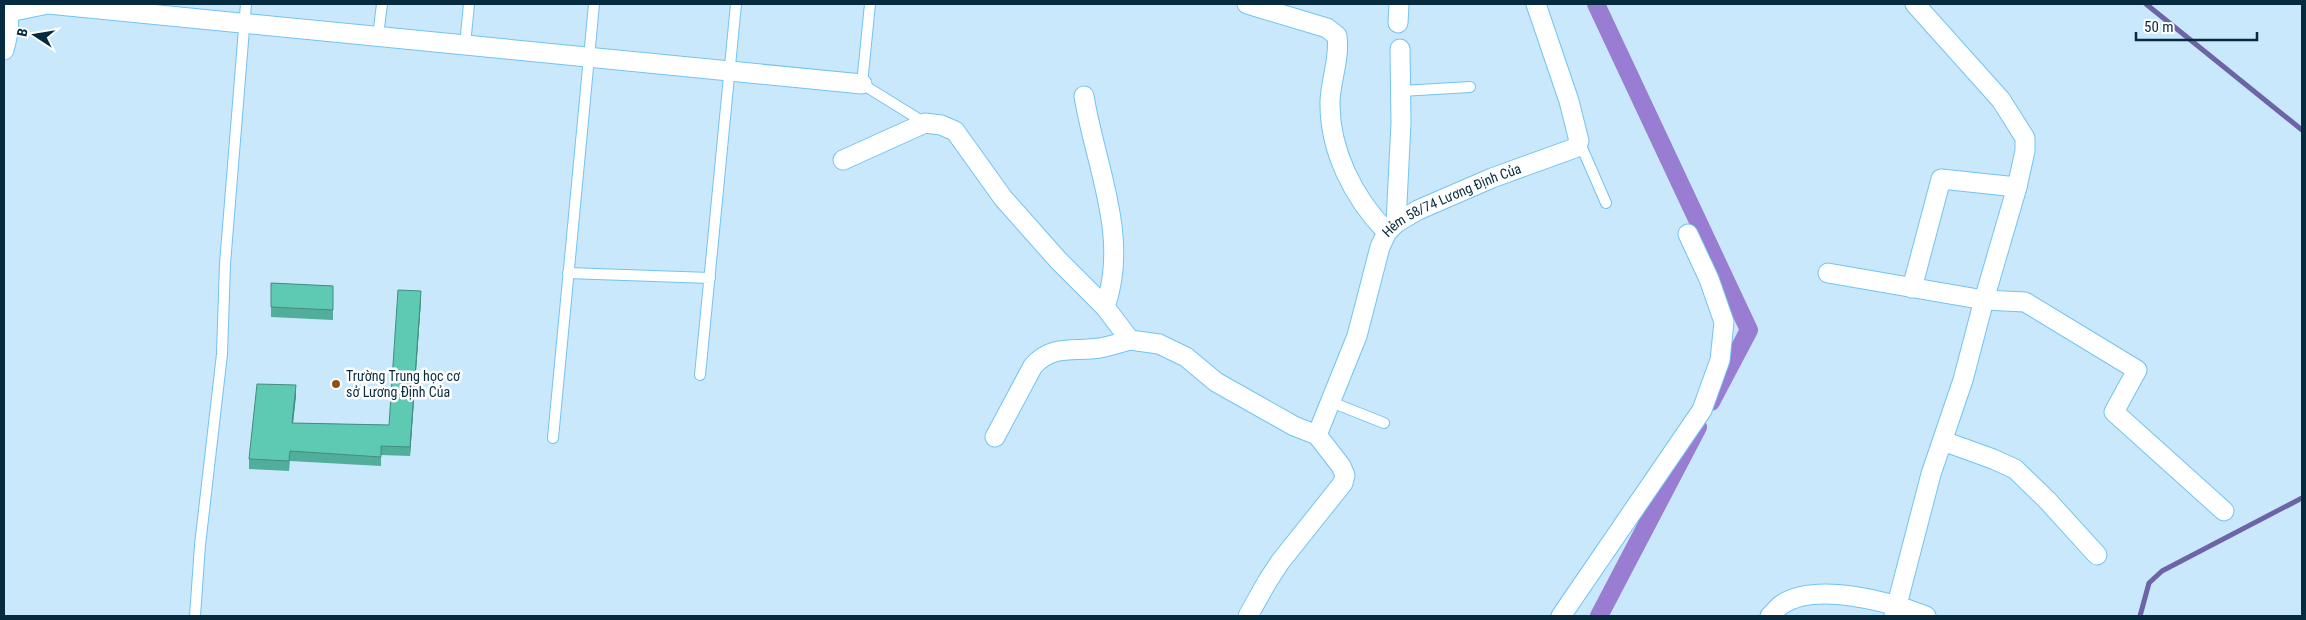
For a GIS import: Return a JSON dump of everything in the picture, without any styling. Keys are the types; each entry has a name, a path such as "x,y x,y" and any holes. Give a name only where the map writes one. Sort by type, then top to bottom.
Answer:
{"street":[{"path":"4,50 16,7 48,4 862,84"},
{"path":"1247,4 1327,28 1337,36 1339,49 1330,99 1333,136 1354,190 1371,216 1391,227 1401,123 1400,49"},
{"path":"1398,23 1399,4"},
{"path":"1536,4 1569,101 1580,141"},
{"path":"1896,610 1931,474 1963,380 2017,188 2025,151 2025,138 2001,100 1915,4"},
{"path":"1084,96 1108,201 1113,234 1114,273 1105,307"},
{"path":"843,160 925,123 942,125 955,131 1003,198 1058,260 1105,307 1130,340"},
{"name":"Hẻm 58/74 Lương Định Của","path":"1317,435 1357,336 1380,247 1391,227 1418,210 1492,178 1575,148 1580,141"},
{"path":"1912,288 1940,179 2017,188"},
{"path":"1561,616 1702,410 1720,360 1724,322 1709,280 1688,234"},
{"path":"1828,273 1984,300 2025,302 2137,370 2114,412 2224,512"},
{"path":"995,437 1033,366 1042,356 1052,352 1099,348 1130,340 1159,344 1186,357 1216,382 1294,426 1317,435 1341,466 1345,475 1343,483 1280,562 1248,616"},
{"path":"1943,442 1993,459 2015,470 2047,500 2097,555"},
{"path":"1770,616 1781,605 1803,597 1821,595 1840,595 1926,616"}],"lane":[{"path":"195,616 200,545 222,354 225,264 246,4"},
{"path":"378,36 382,4"},
{"path":"465,45 469,4"},
{"path":"553,438 594,4"},
{"path":"700,375 736,4"},
{"path":"870,4 862,84 925,123"},
{"path":"1401,91 1470,87"},
{"path":"1580,141 1606,203"},
{"path":"568,273 710,278"},
{"path":"1331,402 1384,423"}],"building":[{"path":"271,283 333,286 333,310 271,307"},
{"path":"398,290 421,291 410,447 381,446 381,457 290,451 289,461 249,459 257,384 296,385 292,423 389,425"}],"waterway":[{"path":"1596,4 1749,330 1711,402"},
{"path":"2146,4 2302,130"},
{"path":"1599,616 1698,427"},
{"path":"2140,616 2149,583 2162,571 2302,498"}],"place":[{"name":"Trường Trung học cơ sở Lương Định Của","path":"336,384"}]}
